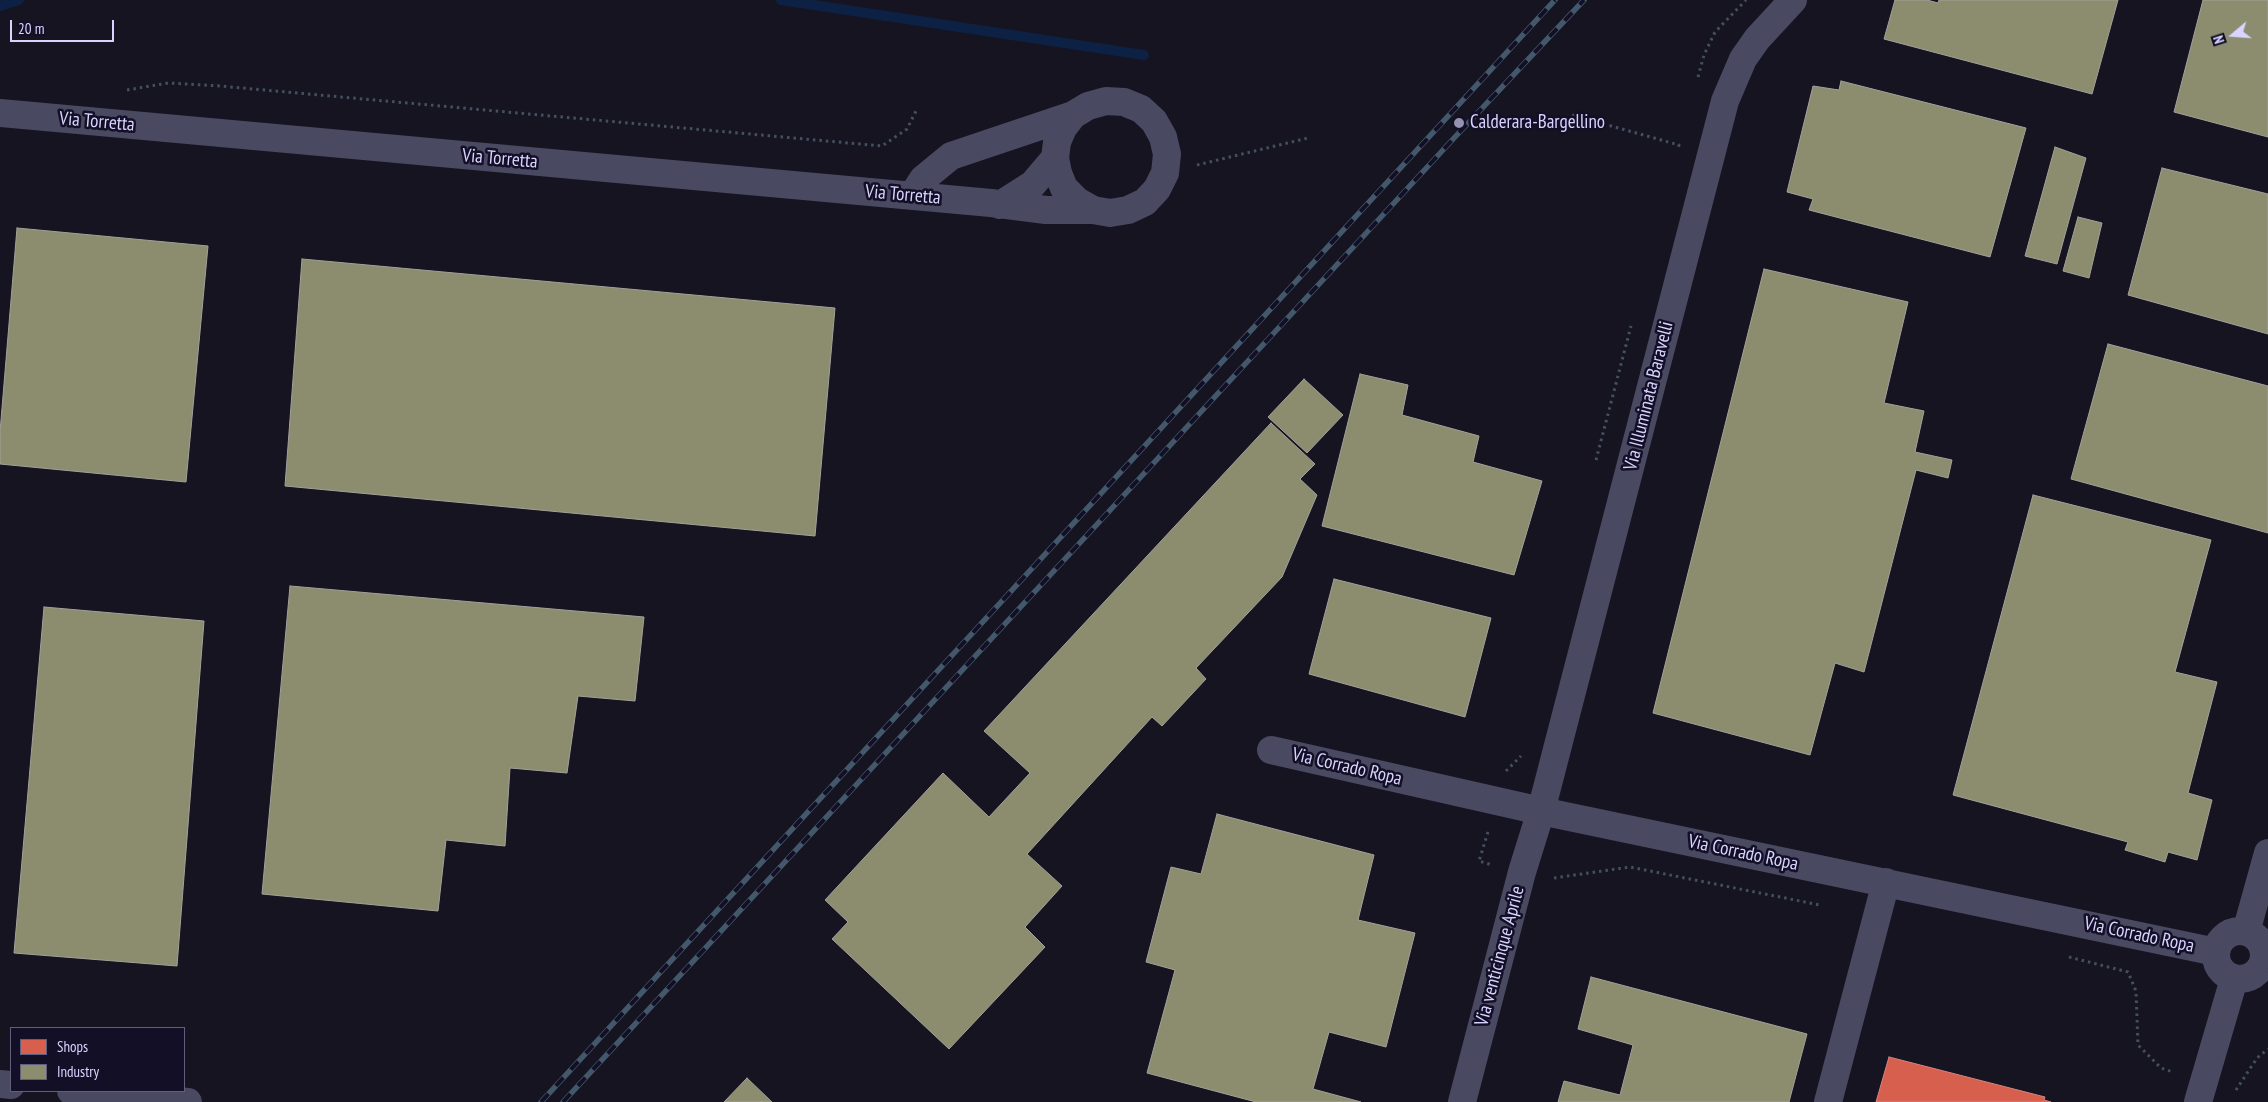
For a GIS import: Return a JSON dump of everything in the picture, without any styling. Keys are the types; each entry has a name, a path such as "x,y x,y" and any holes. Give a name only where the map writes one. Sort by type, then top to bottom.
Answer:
{"street":[{"name":"Via Illuminata Baravelli","path":"1541,811 1725,101 1743,59 1757,39 1794,0"},
{"path":"912,196 923,179 951,156 1073,115 1088,106 1106,101 1124,102 1141,109 1154,121 1163,137 1167,154 1165,173"},
{"name":"Via Torretta","path":"0,113 912,196 1046,210 1093,210 1110,213 1128,210 1144,202 1157,189 1165,173"},
{"name":"Via Torretta","path":"1073,115 1060,135 1055,158 1058,173 1064,188 1077,201 1093,210"},
{"name":"Via Torretta","path":"1000,205 1033,184 1055,158"},
{"name":"Via Corrado Ropa","path":"1271,750 1541,811 2216,952"},
{"name":"Via venticinque Aprile","path":"1462,1102 1522,872 1541,811"},
{"path":"2246,932 2268,853"},
{"path":"1828,1102 1886,882"},
{"path":"2246,932 2259,940 2266,961 2256,974 2249,978 2234,979 2222,972 2216,959 2218,944 2230,934 2246,932"},
{"path":"2198,1102 2234,979"},
{"path":"82,1092 188,1102"}],"path":[{"path":"123,91 168,82 882,146 907,129 917,108"},
{"path":"1572,115 1679,145 1676,154"},
{"path":"1165,173 1308,138"},
{"path":"1604,428 1632,324"}],"building: Shops":[{"path":"1889,1057 2045,1097 2044,1100 2051,1102 1876,1102"}],"building: Industry":[{"path":"1895,0 1927,0 1938,3 1939,0 2118,0 2092,94 1884,39"},
{"path":"2203,0 2268,0 2268,137 2174,112"},
{"path":"1841,81 2026,128 1990,257 1809,210 1813,199 1787,192 1813,86 1839,90"},
{"path":"2055,147 2086,158 2057,264 2025,256"},
{"path":"2162,168 2268,194 2268,334 2128,295"},
{"path":"2078,217 2102,223 2089,278 2063,271"},
{"path":"17,228 208,246 186,482 0,464 0,432"},
{"path":"302,259 835,308 815,536 285,486"},
{"path":"1764,269 1908,302 1884,403 1924,411 1915,452 1952,460 1948,478 1916,470 1864,672 1835,663 1810,755 1653,713"},
{"path":"2108,344 2268,386 2268,533 2071,479"},
{"path":"1360,374 1408,385 1402,415 1479,436 1473,462 1542,481 1514,575 1322,526"},
{"path":"1304,379 1343,415 1307,453 1268,417"},
{"path":"1271,423 1315,464 1300,479 1317,495 1282,577 1196,668 1206,679 1162,726 1152,717 1027,854 1062,886 1025,927 1045,947 949,1049 832,939 848,922 825,900 943,773 989,817 1030,773 984,731"},
{"path":"2033,495 2211,540 2175,672 2217,682 2188,793 2212,800 2197,860 2168,852 2165,862 2125,850 2128,842 1953,795"},
{"path":"1334,579 1491,618 1465,717 1309,674"},
{"path":"290,586 644,617 635,701 578,696 567,773 510,768 505,846 446,840 438,911 262,894"},
{"path":"44,607 204,621 177,966 14,953"},
{"path":"1217,814 1374,855 1358,920 1415,933 1386,1047 1329,1032 1313,1089 1361,1102 1256,1102 1147,1073 1175,970 1146,962 1171,867 1201,874"},
{"path":"1591,977 1807,1034 1789,1102 1558,1102 1564,1081 1620,1095 1633,1045 1578,1029"},
{"path":"747,1078 772,1102 724,1102"}],"waterway":[{"path":"0,6 19,0"},
{"path":"781,0 1144,55"}],"railway":[{"path":"541,1102 1555,0"},
{"path":"563,1102 1455,137 1584,0"}],"place":[{"name":"Calderara-Bargellino","path":"1459,123"}]}
